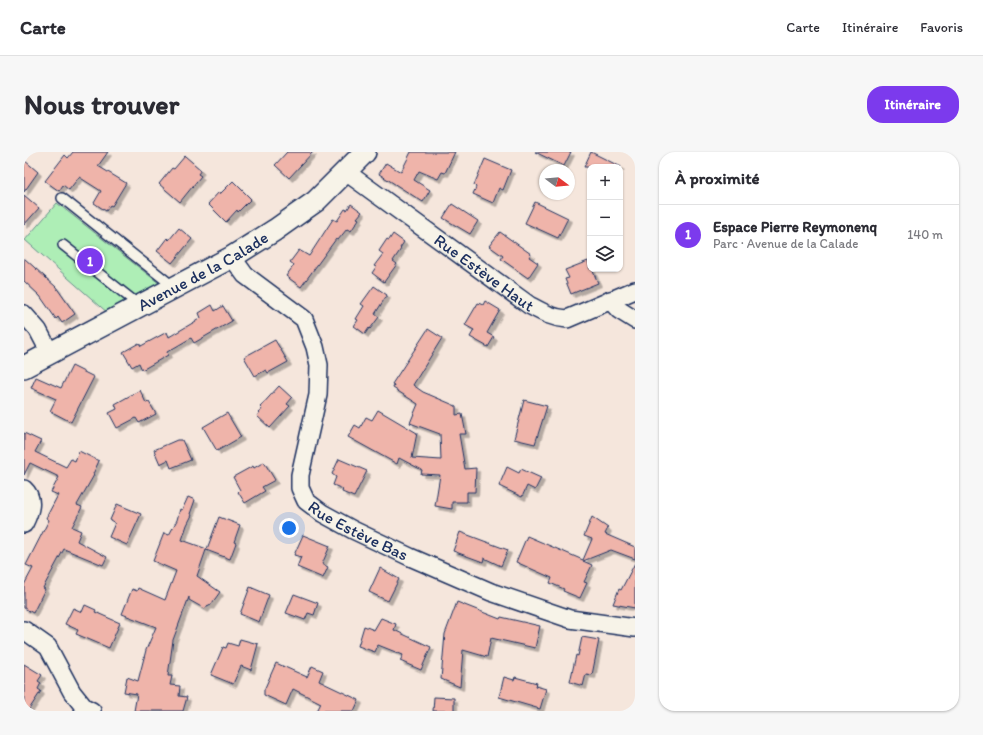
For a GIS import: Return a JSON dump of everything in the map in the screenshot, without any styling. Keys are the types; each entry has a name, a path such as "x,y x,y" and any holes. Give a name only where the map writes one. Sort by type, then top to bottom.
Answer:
{"street":[{"name":"Avenue de la Calade","path":"24,367 232,257 275,230 316,201 365,152"},
{"name":"Rue Estève Haut","path":"346,172 529,305 545,314 556,318 567,319 635,290"},
{"name":"Rue Estève Bas","path":"232,257 245,275 304,319 315,347 319,365 318,395 300,475 300,488 306,501 322,513 353,530 429,566 491,592 570,619 635,628"},
{"path":"610,300 619,310 635,320"},
{"path":"24,314 38,330 50,353"},
{"path":"24,489 30,496 30,510 24,524"},
{"path":"24,630 48,647 72,692 84,707 92,711"}],"lane":[{"path":"62,198 174,287"},
{"path":"63,245 139,305"}],"green space":[{"path":"57,203 160,284 109,314 25,240"}],"building":[{"path":"73,152 108,152 98,166 126,183 112,206 110,205 106,211 94,203 101,191 79,177 69,190 63,185 59,191 45,181 65,155 68,158"},
{"path":"287,152 313,152 289,178 275,165"},
{"path":"411,152 455,152 445,173 442,172 438,179 419,171 414,180 430,190 423,202 379,174 386,163 401,172"},
{"path":"535,152 571,152 565,164 560,164"},
{"path":"591,152 615,164 587,164 587,167 584,167"},
{"path":"185,156 201,170 198,174 201,176 180,202 159,184 172,168 174,169"},
{"path":"485,159 511,170 503,190 499,188 493,203 473,194 476,187 474,185"},
{"path":"24,160 38,172 24,192"},
{"path":"233,181 251,199 238,212 237,210 226,222 208,204 219,192 220,194"},
{"path":"24,195 39,208 24,225"},
{"path":"535,202 568,218 558,238 525,223"},
{"path":"351,204 362,212 357,218 359,219 351,231 347,229 338,240 336,239 301,287 286,276 294,265 290,262 299,250 309,256 333,219 337,221 345,209 347,210"},
{"path":"452,204 478,221 470,234 443,218"},
{"path":"179,228 192,239 172,263 157,251 167,238 169,240"},
{"path":"500,232 531,254 529,257 538,263 528,278 501,259 503,256 489,246"},
{"path":"393,234 404,242 393,261 397,264 384,282 372,273 376,267 374,266 383,254 379,251 387,239 389,240"},
{"path":"24,258 56,287 75,314 62,323 58,317 56,319 40,296 24,281"},
{"path":"587,261 587,272 593,272 598,283 571,294 565,279 569,278 565,270"},
{"path":"374,286 387,295 375,314 379,317 365,334 354,326 358,320 356,319 364,306 361,304"},
{"path":"485,301 500,310 487,333 494,337 488,347 470,337 474,330 465,325 478,303 483,305"},
{"path":"212,305 215,311 223,306 232,321 194,343 191,338 167,352 168,355 142,370 139,363 132,367 123,352 139,343 141,346 167,332 169,337 201,318 199,313"},
{"path":"428,329 442,338 413,385 423,392 456,406 456,415 462,414 466,434 459,434 465,469 476,468 475,492 467,492 467,502 452,502 452,509 435,506 440,475 421,474 422,470 399,458 397,464 348,437 355,425 360,428 366,417 372,420 378,410 417,433 412,458 441,460 440,434 410,423 418,404 393,388 394,385 392,384"},
{"path":"275,340 288,362 268,373 266,370 255,376 244,357"},
{"path":"72,366 94,377 71,422 50,411 56,399 31,388 36,377 61,388"},
{"path":"279,386 292,398 287,404 290,406 270,428 257,416 262,409 260,407"},
{"path":"140,390 146,403 149,402 156,414 139,423 136,418 117,428 109,413 117,409 115,404"},
{"path":"524,400 547,406 535,444 514,439"},
{"path":"227,413 241,437 217,451 203,427"},
{"path":"24,433 41,441 35,452 66,467 71,459 75,461 79,451 99,461 93,474 94,475 77,505 82,507 72,527 81,531 77,541 107,557 103,565 64,549 43,588 45,589 33,613 24,608 24,585 33,568 26,565 49,520 46,518 58,495 51,492 59,477 30,463 24,475"},
{"path":"177,440 182,440 191,460 171,468 168,460 160,464 154,450"},
{"path":"339,459 367,471 354,497 342,492 343,489 333,485 336,477 332,474"},
{"path":"264,462 275,480 262,487 265,491 245,503 238,492 240,490 233,477"},
{"path":"507,467 519,473 521,469 541,478 535,490 527,486 522,497 499,486"},
{"path":"188,497 195,500 190,514 192,515 182,540 207,549 219,517 240,525 234,542 236,543 230,559 206,550 197,576 220,592 210,606 208,605 205,609 189,600 189,597 173,640 168,676 172,676 170,685 180,686 179,696 187,697 183,711 134,711 137,694 124,692 127,677 138,681 146,650 156,627 122,614 132,589 137,591 138,588 165,600 176,571 153,561 164,533 169,535 177,520 180,509 182,510"},
{"path":"117,504 141,514 127,545 109,537 115,523 110,520"},
{"path":"592,517 608,528 605,534 635,547 635,559 611,550 583,561 592,565 584,582 587,583 580,598 563,591 564,589 550,583 552,578 516,562 527,536 583,560 592,539 584,536"},
{"path":"460,532 508,550 501,566 484,558 483,562 453,551"},
{"path":"303,535 330,546 322,564 328,567 323,578 297,567 301,557 294,555"},
{"path":"635,563 635,608 613,604 619,589 621,590"},
{"path":"380,568 399,579 388,601 369,592"},
{"path":"250,587 269,595 259,622 240,614"},
{"path":"294,594 318,603 314,615 308,613 305,620 286,613"},
{"path":"457,602 500,619 501,617 540,626 535,648 491,638 487,657 463,650 460,687 441,679 445,634"},
{"path":"85,605 96,610 95,612 120,623 109,648 76,634 78,630 65,624 73,608 82,612"},
{"path":"381,618 396,624 394,630 431,647 421,670 400,661 403,655 378,645 375,652 358,646 364,626 374,630"},
{"path":"582,637 599,640 592,675 586,674 583,686 570,682"},
{"path":"240,639 258,644 251,670 241,666 233,684 211,675 223,647 226,648 228,643 238,646"},
{"path":"276,663 307,677 312,666 323,671 319,681 359,700 354,711 317,711 321,703 293,689 286,705 264,695 264,690"},
{"path":"24,664 42,675 38,681 41,683 38,689 41,691 28,711 24,711"},
{"path":"504,677 514,680 515,677 537,683 536,686 546,689 540,709 499,697"},
{"path":"434,697 454,698 454,711 433,711"}],"place":[{"name":"Espace Pierre Reymonenq","path":"90,261"}]}
